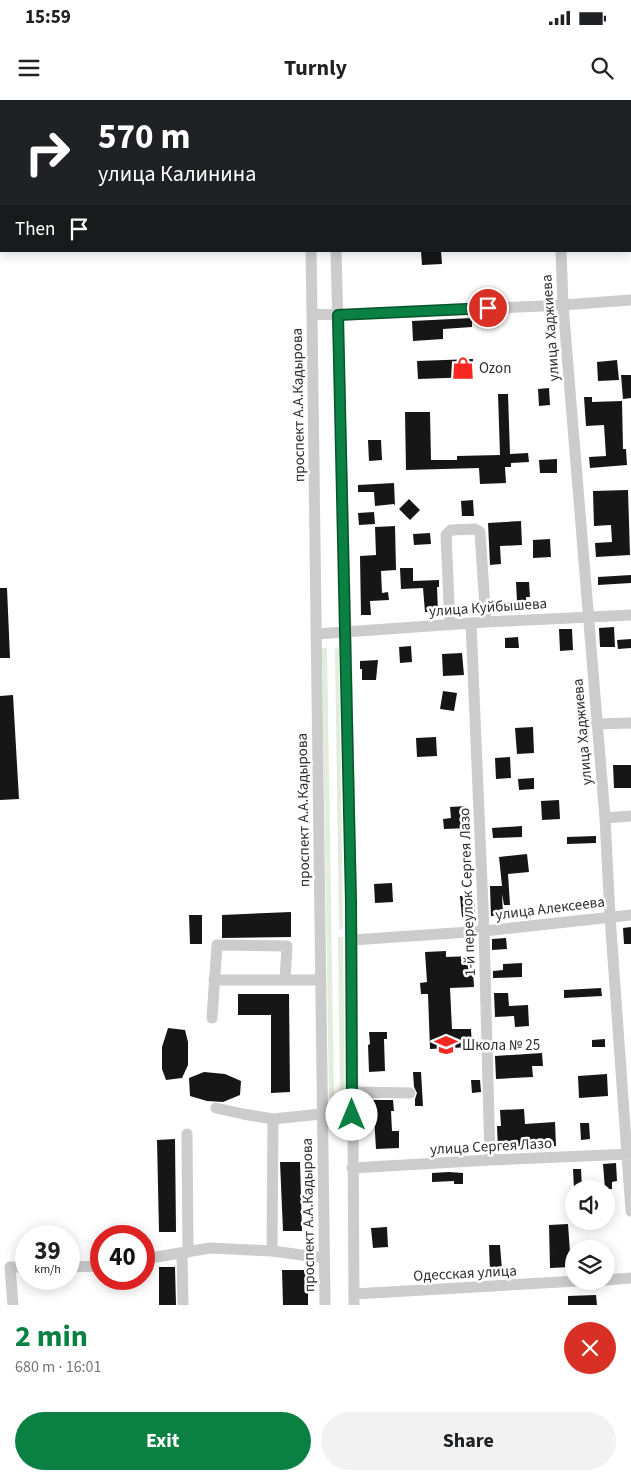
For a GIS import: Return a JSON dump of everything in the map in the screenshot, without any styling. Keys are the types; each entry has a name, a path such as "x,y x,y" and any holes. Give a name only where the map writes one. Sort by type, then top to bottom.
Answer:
{"street":[{"name":"проспект А.А.Кадырова","path":"311,252 325,1305"},
{"path":"336,252 352,940 354,1300"},
{"name":"улица Хаджиева","path":"560,252 587,616 605,818 618,1035 629,1154 631,1211"},
{"name":"проспект А.А.Кадырова","path":"312,314 338,315 563,305 631,300"},
{"path":"450,625 446,535 451,530 476,529 480,532 486,622"},
{"name":"улица Куйбышева","path":"316,634 486,622 631,615"},
{"name":"1-й переулок Сергея Лазо","path":"471,623 484,931 490,1160"},
{"path":"596,724 631,724"},
{"path":"605,818 631,816"},
{"name":"улица Алексеева","path":"352,940 484,931 631,915"},
{"path":"212,1018 217,945 287,946 285,980"},
{"path":"214,980 320,980"},
{"path":"618,1035 631,1035"},
{"path":"352,1092 410,1093"},
{"path":"216,1108 274,1119 321,1114 352,1115"},
{"path":"272,1251 274,1119"},
{"path":"183,1305 187,1134"},
{"name":"улица Сергея Лазо","path":"352,1168 629,1154"},
{"path":"155,1257 210,1248 272,1251 324,1258"},
{"path":"13,1305 10,1268 15,1268"},
{"path":"615,1279 631,1278"},
{"name":"Одесская улица","path":"354,1300 565,1282"}],"green space":[{"path":"322,648 327,648 334,1097 329,1097"},
{"path":"339,648 343,929 339,929 335,649"},
{"path":"338,937 343,937 345,1097 340,1097"}],"building":[{"path":"421,252 441,252 442,264 422,265"},
{"path":"472,318 472,327 443,329 443,339 413,341 412,321"},
{"path":"473,359 473,377 418,379 417,361"},
{"path":"617,360 619,380 598,381 597,362"},
{"path":"621,375 631,375 631,398 623,399"},
{"path":"549,388 550,405 539,406 538,389"},
{"path":"498,394 508,394 510,454 528,453 529,462 511,463 511,467 505,467 506,483 480,484 479,468 406,470 405,412 430,412 431,460 457,460 457,456 500,455"},
{"path":"584,397 592,397 592,402 622,401 623,449 626,449 627,465 590,468 589,457 606,456 604,425 586,426"},
{"path":"368,440 381,440 382,460 369,461"},
{"path":"557,459 557,473 540,473 539,460"},
{"path":"394,483 395,506 394,504 375,506 374,492 358,492 358,485"},
{"path":"628,490 630,555 596,557 595,543 612,542 611,525 594,526 593,491"},
{"path":"409,499 420,510 410,520 399,509"},
{"path":"473,500 474,516 462,516 461,501"},
{"path":"374,512 375,524 359,525 358,513"},
{"path":"521,521 522,545 500,546 501,564 490,565 488,523"},
{"path":"395,526 396,570 381,571 382,593 388,592 389,600 370,601 371,615 361,615 360,556 376,555 375,527"},
{"path":"430,533 431,544 414,545 413,534"},
{"path":"550,539 551,557 533,558 533,540"},
{"path":"400,568 413,568 413,581 439,580 439,587 437,587 438,612 425,612 423,588 401,589"},
{"path":"631,575 631,583 598,585 598,577"},
{"path":"516,582 529,582 530,597 526,597 527,608 493,610 492,603 517,602"},
{"path":"0,588 7,588 10,658 0,658"},
{"path":"614,627 615,647 600,647 599,628"},
{"path":"559,629 572,629 573,650 560,651"},
{"path":"518,637 519,648 505,648 505,638"},
{"path":"631,639 631,648 618,649 617,640"},
{"path":"411,646 412,662 400,663 399,647"},
{"path":"462,653 464,675 443,676 442,654"},
{"path":"378,660 376,680 362,680 360,661"},
{"path":"443,691 457,693 454,711 440,709"},
{"path":"13,695 19,799 0,800 0,696"},
{"path":"533,727 534,753 517,754 515,728"},
{"path":"436,737 437,756 417,757 416,738"},
{"path":"510,757 511,778 496,779 495,758"},
{"path":"613,765 631,765 631,788 614,788"},
{"path":"534,778 534,789 519,790 518,779"},
{"path":"559,800 560,819 542,820 541,801"},
{"path":"467,806 468,828 444,829 443,819 451,818 450,807"},
{"path":"522,826 522,837 493,838 492,828"},
{"path":"596,836 596,843 567,844 567,837"},
{"path":"527,854 529,872 508,874 510,905 504,905 502,894 503,915 491,916 490,886 502,886 499,857"},
{"path":"392,883 393,902 375,903 374,884"},
{"path":"460,896 474,896 475,916 462,917"},
{"path":"291,912 291,937 222,938 222,915"},
{"path":"189,915 202,915 202,944 190,944"},
{"path":"631,927 631,944 624,944 623,928"},
{"path":"506,938 507,949 492,950 492,939"},
{"path":"446,951 446,957 472,956 474,987 450,988 452,1029 471,1029 472,1047 430,1049 428,994 421,994 420,983 427,982 425,952"},
{"path":"522,963 522,977 493,978 493,971 503,970 503,964"},
{"path":"601,988 602,996 564,998 564,990"},
{"path":"494,993 508,993 509,1006 528,1005 529,1026 515,1027 514,1016 495,1017"},
{"path":"238,994 289,994 290,1092 271,1093 271,1015 238,1015"},
{"path":"168,1028 185,1030 188,1042 188,1065 182,1078 166,1080 162,1069 162,1047"},
{"path":"369,1032 387,1032 387,1039 384,1039 385,1071 369,1072"},
{"path":"605,1039 605,1047 592,1047 592,1040"},
{"path":"542,1053 543,1066 532,1066 533,1077 496,1079 495,1056"},
{"path":"204,1072 225,1074 241,1081 240,1095 223,1102 207,1101 190,1096 189,1078"},
{"path":"413,1072 421,1072 423,1106 415,1106 417,1093 414,1087"},
{"path":"607,1074 608,1096 579,1098 578,1076"},
{"path":"471,1080 480,1080 481,1092 472,1093"},
{"path":"373,1100 393,1100 394,1111 391,1111 392,1131 399,1131 399,1148 376,1149"},
{"path":"524,1109 525,1124 555,1122 556,1146 498,1148 497,1126 501,1126 500,1110"},
{"path":"580,1123 589,1123 590,1139 581,1140"},
{"path":"175,1139 176,1232 159,1232 157,1140"},
{"path":"280,1162 300,1162 302,1231 283,1231"},
{"path":"616,1163 617,1181 604,1180 603,1164"},
{"path":"573,1169 581,1169 582,1180 574,1180"},
{"path":"432,1173 463,1173 463,1184 454,1184 454,1181 432,1182"},
{"path":"565,1224 565,1230 568,1230 569,1240 565,1240 565,1267 550,1268 549,1225"},
{"path":"387,1227 388,1247 373,1248 371,1228"},
{"path":"489,1245 500,1245 502,1270 490,1271"},
{"path":"159,1267 175,1267 176,1305 159,1305"},
{"path":"282,1270 305,1270 308,1305 283,1305"},
{"path":"596,1295 597,1305 568,1305 568,1296"}],"place":[{"name":"Ozon","path":"463,368"},
{"name":"Школа № 25","path":"446,1045"}],"route":[{"path":"352,1115 352,959 338,315 488,308"}]}
